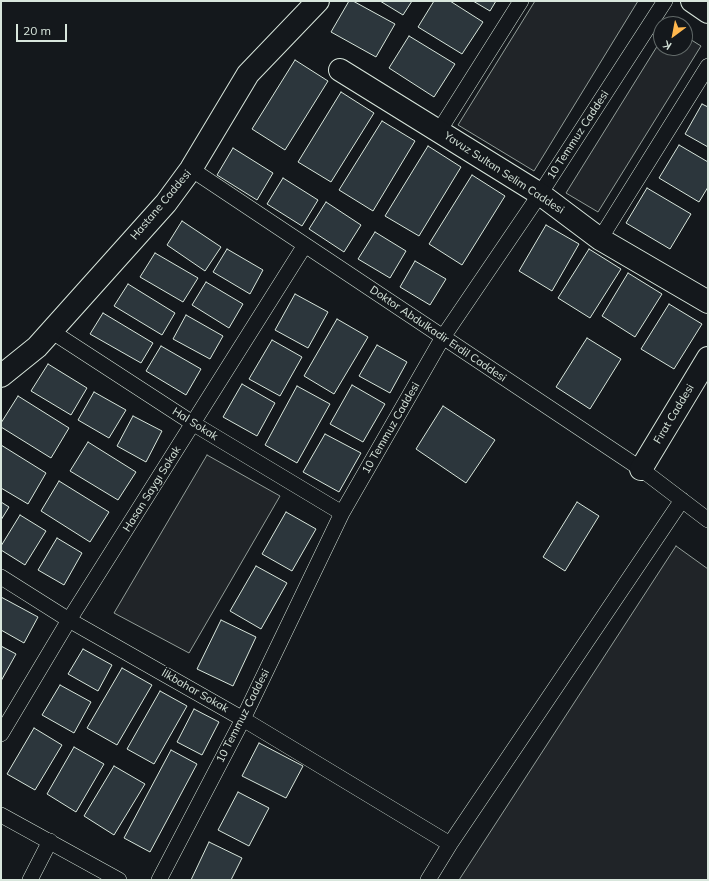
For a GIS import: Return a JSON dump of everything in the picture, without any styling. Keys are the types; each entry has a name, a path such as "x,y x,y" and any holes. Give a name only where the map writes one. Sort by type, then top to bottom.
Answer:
{"street":[{"name":"Hastane Caddesi","path":"1,376 37,347 166,203 191,169 248,74 318,1"},
{"path":"439,132 521,1"},
{"name":"10 Temmuz Caddesi","path":"159,880 244,718 342,513 443,337 540,194 665,1"},
{"path":"692,1 708,12"},
{"path":"600,239 708,66"},
{"name":"Yavuz Sultan Selim Caddesi","path":"340,70 540,194 600,239 708,302"},
{"name":"Doktor Abdulkadir Erdil Caddesi","path":"191,169 641,469 708,518"},
{"name":"Hasan Saygı Sokak","path":"1,734 69,620 194,424 305,245"},
{"name":"Hal Sokak","path":"51,331 194,424 342,513"},
{"name":"Fırat Caddesi","path":"641,469 708,358"},
{"path":"428,880 450,844 682,500"},
{"name":"İlkbahar Sokak","path":"1,577 69,620 244,718 450,844"},
{"path":"1,815 119,880"},
{"path":"30,880 50,842"}],"shaded area":[{"path":"535,1 638,1 534,171 458,125"},
{"path":"693,41 701,46 598,212 566,193 653,53 653,56 693,56"},
{"path":"207,455 280,496 189,653 114,613"},
{"path":"676,546 708,569 708,880 459,880"}],"building":[{"path":"349,1 353,1 395,24 376,57 331,32"},
{"path":"380,1 412,1 403,15"},
{"path":"434,1 450,1 483,22 462,54 418,27"},
{"path":"473,1 496,1 490,11"},
{"path":"409,36 455,64 434,97 389,68"},
{"path":"295,60 328,81 285,150 252,129"},
{"path":"341,92 374,113 331,182 298,162"},
{"path":"702,104 708,107 708,147 685,134"},
{"path":"382,121 415,141 373,211 339,190"},
{"path":"679,145 708,162 708,187 699,202 659,178"},
{"path":"428,146 461,167 419,236 385,216"},
{"path":"233,148 273,173 257,200 217,175"},
{"path":"472,175 505,196 462,265 429,244"},
{"path":"283,178 318,200 302,226 267,204"},
{"path":"647,188 691,214 670,249 626,223"},
{"path":"326,202 361,225 344,252 309,229"},
{"path":"182,221 221,247 205,271 167,245"},
{"path":"546,225 579,244 552,291 519,271"},
{"path":"375,232 406,251 390,278 358,259"},
{"path":"227,249 263,270 250,294 213,272"},
{"path":"589,249 621,269 590,318 558,298"},
{"path":"155,253 198,278 183,302 140,277"},
{"path":"415,261 446,279 430,305 400,287"},
{"path":"628,273 662,294 635,337 602,316"},
{"path":"206,282 243,304 229,328 192,305"},
{"path":"128,284 175,313 162,335 114,306"},
{"path":"295,294 328,312 308,348 275,330"},
{"path":"669,304 702,324 674,369 641,349"},
{"path":"103,313 153,343 141,363 90,334"},
{"path":"186,315 223,336 210,359 173,339"},
{"path":"337,319 368,337 334,394 304,376"},
{"path":"587,338 621,359 590,409 556,387"},
{"path":"272,340 302,357 280,396 249,379"},
{"path":"377,345 407,362 390,393 359,376"},
{"path":"161,346 201,369 186,395 146,371"},
{"path":"48,364 87,388 71,415 31,391"},
{"path":"242,384 275,403 257,436 223,417"},
{"path":"352,385 385,404 363,442 330,424"},
{"path":"297,386 330,404 297,463 265,445"},
{"path":"94,392 126,410 109,438 78,420"},
{"path":"18,396 69,428 51,458 1,427 1,423"},
{"path":"443,406 495,440 466,483 416,449"},
{"path":"133,416 162,431 146,462 117,446"},
{"path":"325,434 361,453 339,492 303,472"},
{"path":"88,442 136,472 118,500 70,471"},
{"path":"1,445 46,473 28,504 1,488"},
{"path":"59,481 109,512 90,542 41,511"},
{"path":"1,502 9,507 1,520"},
{"path":"577,502 599,516 565,571 543,557"},
{"path":"286,512 316,529 292,571 262,554"},
{"path":"20,515 46,531 25,565 1,550 1,546"},
{"path":"57,538 82,553 64,585 38,570"},
{"path":"256,566 287,583 261,629 230,611"},
{"path":"1,597 38,617 24,643 1,630"},
{"path":"221,620 256,637 233,686 197,669"},
{"path":"1,646 16,654 1,681"},
{"path":"83,649 112,665 98,691 68,674"},
{"path":"122,668 152,685 117,745 87,728"},
{"path":"60,685 91,702 74,733 42,715"},
{"path":"160,691 187,706 154,764 127,749"},
{"path":"194,709 219,722 202,755 177,742"},
{"path":"34,728 62,745 35,790 7,774"},
{"path":"259,743 303,766 286,798 242,776"},
{"path":"74,747 104,764 76,812 47,794"},
{"path":"171,750 197,764 150,852 124,838"},
{"path":"114,766 145,784 114,835 84,816"},
{"path":"238,792 269,808 249,846 218,830"},
{"path":"209,842 242,858 231,880 191,880"}]}
